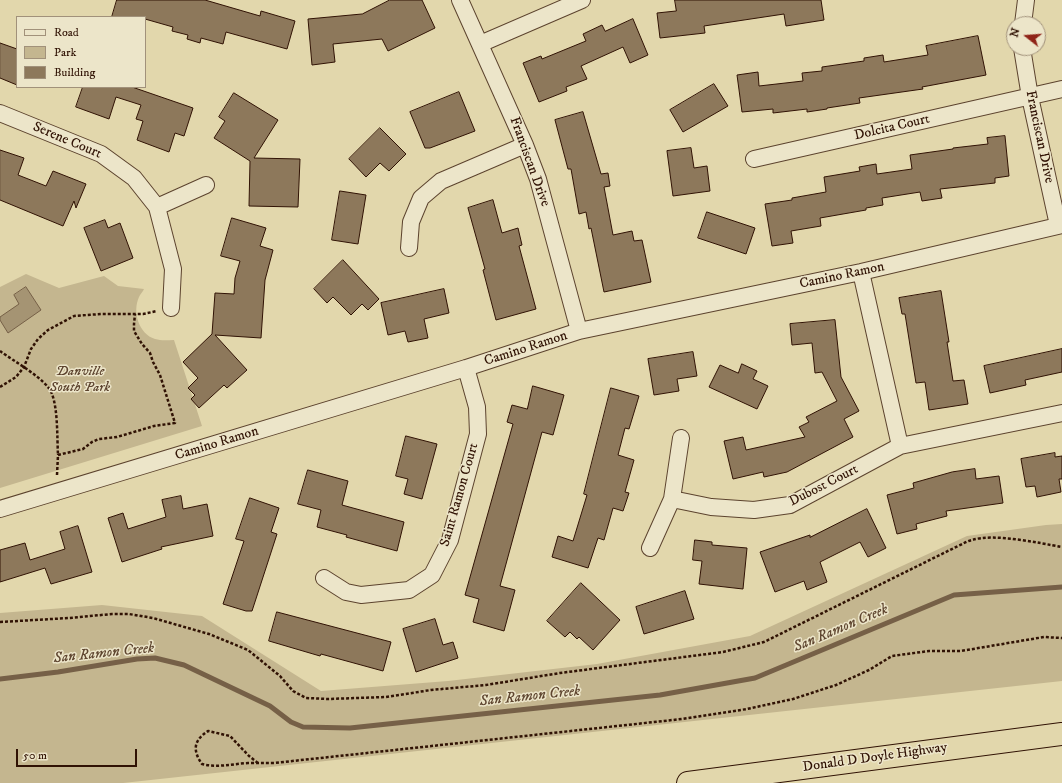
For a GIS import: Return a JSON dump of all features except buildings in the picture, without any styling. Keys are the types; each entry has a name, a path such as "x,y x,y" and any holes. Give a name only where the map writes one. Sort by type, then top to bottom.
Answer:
{"highway":[{"name":"Donald D Doyle Highway","path":"688,783 1062,734"}],"street":[{"name":"Franciscan Drive","path":"460,0 525,145 538,179 579,331"},
{"path":"480,44 582,0"},
{"path":"1024,16 1026,0"},
{"name":"Franciscan Drive","path":"1023,56 1030,97 1060,225"},
{"name":"Dolcita Court","path":"754,159 1062,89"},
{"name":"Serene Court","path":"0,113 101,154 134,178 157,207 173,269 171,308"},
{"path":"409,248 411,222 421,198 441,181 525,145"},
{"path":"157,207 206,185"},
{"name":"Camino Ramon","path":"0,509 466,368 579,331 861,272 1060,225"},
{"path":"861,272 900,446"},
{"name":"Saint Ramon Court","path":"324,578 346,592 362,595 409,590 432,576 450,540 478,434 477,406 466,368"},
{"name":"Dubost Court","path":"672,499 711,507 754,510 790,505 900,446 1062,413"},
{"path":"650,548 672,499 681,438"}],"path":[{"path":"0,387 16,377 24,367 31,349 38,339 48,330 74,316 101,314 143,314 171,308"},
{"path":"58,455 83,449 87,445 99,439 117,437 154,426 175,422 160,374 150,353 134,331 136,314"},
{"path":"0,351 34,374 52,392 56,416 58,455 57,477"},
{"path":"0,622 112,614 129,614 153,618 209,634 248,650 280,676 294,691 306,698 342,699 386,697 431,690 486,685 560,673 724,652 764,642 973,540 998,538 1037,542 1062,547"},
{"path":"258,763 249,756 230,736 208,731 199,738 196,746 198,759 202,764 212,767 297,760 682,719 747,709 793,699 836,685 869,670 892,656 929,651 961,651 1044,637 1062,638"}],"green space":[{"name":"Danville South Park","path":"26,274 59,288 104,276 118,286 144,289 139,296 137,303 136,309 138,322 149,336 155,339 174,340 202,426 0,488 0,287"},
{"path":"1062,524 1062,681 123,783 0,783 0,613 102,605 202,616 321,691 448,681 597,664 750,636 967,536"}],"shaded area":[{"path":"26,287 41,310 8,333 0,320 0,317 19,304 14,295"}],"waterway":[{"name":"San Ramon Creek","path":"0,679 58,672 137,659 155,658 184,665 270,706 291,722 303,727 350,728 660,695 755,678 954,595 1062,587"}]}
